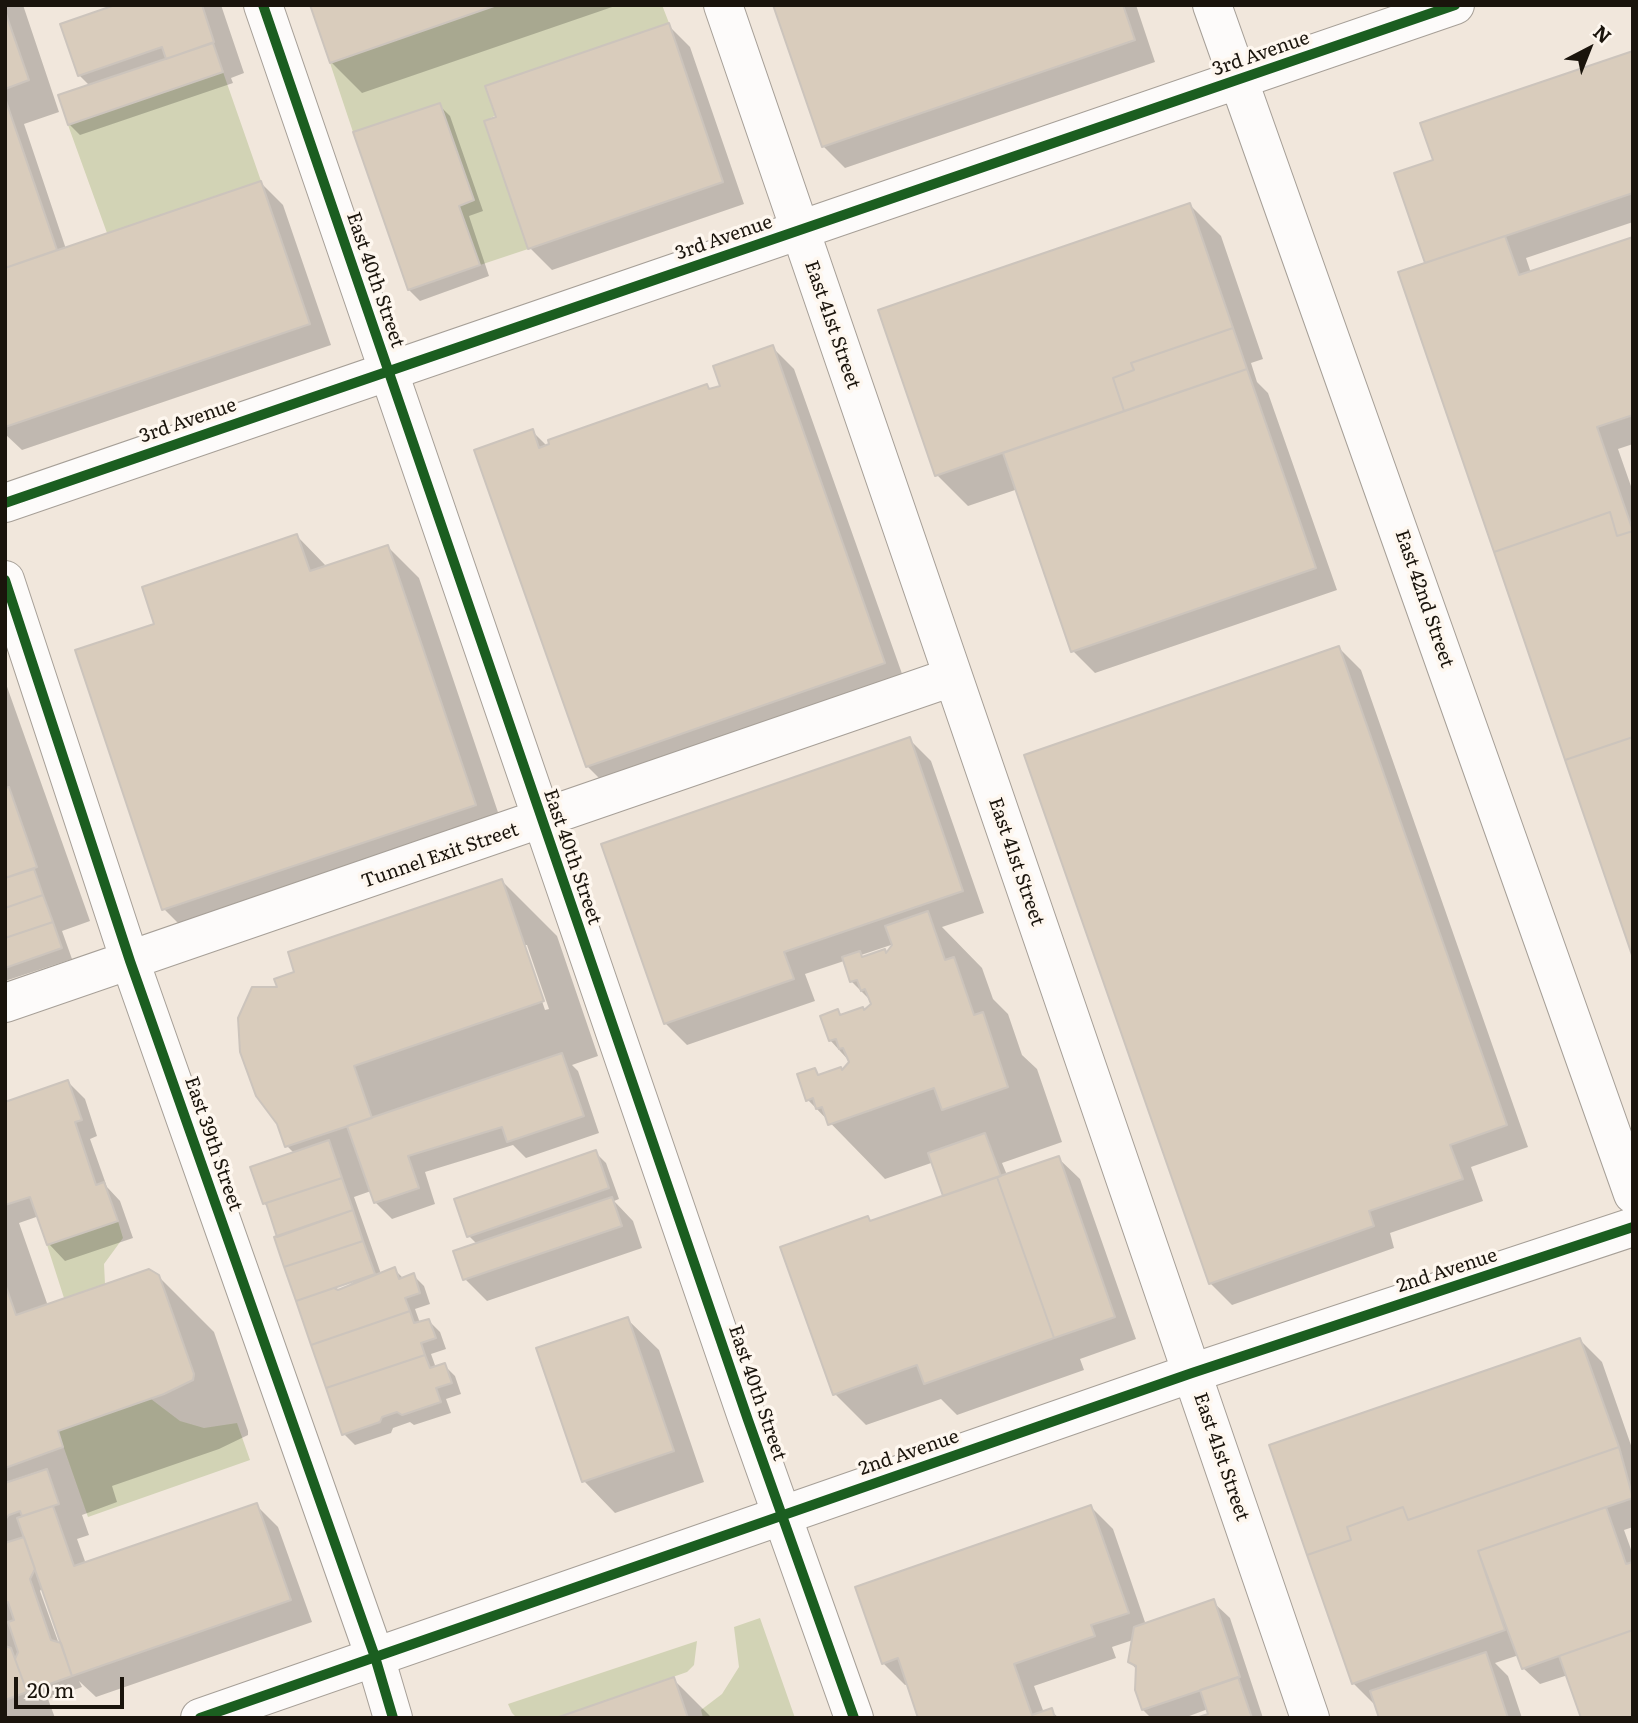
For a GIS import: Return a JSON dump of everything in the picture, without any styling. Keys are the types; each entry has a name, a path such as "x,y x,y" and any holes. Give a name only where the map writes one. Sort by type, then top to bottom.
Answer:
{"street":[{"name":"East 40th Street","path":"263,5 542,821 854,1718"},
{"name":"East 41st Street","path":"723,5 1310,1718"},
{"name":"East 42nd Street","path":"1212,5 1633,1194"},
{"name":"3rd Avenue","path":"5,503 1455,5"},
{"name":"East 39th Street","path":"5,580 130,961 375,1657 393,1718"},
{"name":"Tunnel Exit Street","path":"5,1003 542,821 953,677"},
{"name":"2nd Avenue","path":"200,1718 1192,1373 1633,1227"}],"green space":[{"path":"497,5 662,5 669,23 485,121 528,249 480,265 459,206 474,200 440,103 353,132 330,63"},
{"path":"223,72 261,181 107,233 68,125"},
{"path":"118,1221 123,1238 104,1264 105,1284 64,1298 47,1245"},
{"path":"151,1399 180,1421 204,1428 237,1423 250,1460 88,1517 58,1431"},
{"path":"760,1618 795,1718 703,1718 701,1710 722,1694 739,1667 734,1627"},
{"path":"697,1641 694,1665 687,1672 556,1718 517,1718 508,1704"}],"building":[{"path":"115,5 202,5 214,42 166,59 162,47 78,76 60,24"},
{"path":"310,5 497,5 330,63"},
{"path":"773,5 1123,5 1135,40 822,147"},
{"path":"5,11 29,80 5,89"},
{"path":"669,23 723,182 528,249 484,121 496,117 485,86"},
{"path":"213,43 223,72 68,125 58,95"},
{"path":"1633,51 1633,193 1425,263 1394,173 1433,160 1420,123"},
{"path":"5,98 57,250 5,268"},
{"path":"440,103 474,200 459,206 480,265 408,290 353,132"},
{"path":"261,181 310,324 5,427 5,268"},
{"path":"1190,203 1233,328 1131,363 1134,370 1113,378 1124,411 935,476 878,310"},
{"path":"1505,236 1519,275 1633,237 1633,415 1597,427 1633,531 1617,536 1610,512 1494,552 1398,272"},
{"path":"1233,328 1247,369 1124,411 1113,378 1134,370 1131,363"},
{"path":"773,345 885,663 586,767 474,450 533,429 539,448 549,444 548,440 707,384 709,389 720,386 713,366"},
{"path":"1247,369 1316,568 1071,652 1003,453"},
{"path":"1610,512 1617,536 1633,531 1633,737 1565,760 1494,552"},
{"path":"297,534 310,571 388,545 476,805 162,910 75,650 154,624 142,587"},
{"path":"1339,646 1507,1125 1450,1145 1463,1179 1369,1211 1374,1226 1209,1284 1024,755"},
{"path":"910,737 963,891 784,952 794,979 664,1024 601,844"},
{"path":"1633,737 1633,958 1565,760"},
{"path":"9,787 37,867 5,878 5,788"},
{"path":"34,869 43,895 5,908 5,878"},
{"path":"502,879 544,1001 354,1066 372,1118 285,1147 277,1124 256,1096 240,1052 238,1018 252,987 277,987 274,979 294,972 288,952"},
{"path":"43,895 53,922 5,938 5,908"},
{"path":"928,911 945,960 954,957 974,1015 983,1012 1008,1087 942,1110 934,1088 828,1125 822,1107 816,1109 813,1098 806,1101 797,1074 815,1068 818,1075 841,1067 842,1070 849,1062 843,1048 839,1049 836,1039 829,1041 820,1016 838,1009 840,1015 863,1007 864,1010 871,1004 865,989 861,991 857,980 850,982 842,957 860,951 862,957 885,949 886,953 892,945 885,926"},
{"path":"53,922 62,948 5,968 5,938"},
{"path":"562,1053 584,1116 507,1142 502,1127 408,1156 419,1188 374,1203 347,1126"},
{"path":"68,1080 82,1120 75,1122 96,1185 104,1182 118,1221 47,1245 30,1197 5,1205 5,1102"},
{"path":"985,1133 1001,1176 943,1196 928,1153"},
{"path":"329,1140 342,1178 263,1204 250,1167"},
{"path":"596,1150 609,1188 467,1237 454,1199"},
{"path":"1059,1156 1115,1317 1054,1338 997,1177"},
{"path":"997,1177 1054,1338 924,1384 917,1365 833,1395 780,1247 868,1216 870,1221"},
{"path":"342,1178 353,1210 277,1237 266,1203"},
{"path":"612,1197 622,1226 463,1280 453,1251"},
{"path":"353,1210 363,1241 284,1267 274,1237"},
{"path":"363,1241 375,1274 296,1301 284,1267"},
{"path":"395,1267 399,1279 414,1273 420,1293 405,1298 410,1311 311,1345 296,1301 334,1288 338,1290"},
{"path":"149,1269 159,1275 194,1374 193,1380 164,1394 58,1431 63,1447 5,1468 5,1284 16,1315"},
{"path":"410,1311 414,1323 429,1319 436,1338 421,1343 425,1355 326,1388 311,1345"},
{"path":"628,1317 674,1451 582,1482 536,1348"},
{"path":"1580,1338 1619,1447 1408,1520 1403,1507 1347,1527 1351,1540 1307,1555 1269,1445"},
{"path":"425,1355 430,1368 445,1363 452,1383 436,1388 441,1402 402,1415 397,1412 382,1417 380,1422 342,1435 326,1388"},
{"path":"1619,1447 1633,1498 1478,1551 1505,1630 1352,1684 1307,1555 1351,1540 1347,1527 1403,1507 1408,1520"},
{"path":"47,1469 59,1504 22,1516 20,1511 9,1515 5,1520 5,1483"},
{"path":"257,1503 291,1600 72,1676 17,1518 53,1506 74,1566"},
{"path":"1091,1505 1129,1613 1091,1625 1095,1636 1014,1664 1032,1715 1052,1708 1055,1718 918,1718 898,1658 882,1664 855,1587"},
{"path":"1606,1507 1626,1564 1633,1562 1633,1630 1522,1669 1478,1551"},
{"path":"24,1537 35,1569 30,1579 51,1640 61,1643 72,1676 27,1692 15,1659 18,1652 8,1622 14,1620 8,1602 5,1603 5,1543"},
{"path":"1214,1599 1240,1677 1142,1710 1135,1690 1136,1666 1128,1662 1134,1627"},
{"path":"1633,1630 1633,1718 1581,1718 1559,1656"},
{"path":"5,1646 11,1648 27,1692 5,1700"},
{"path":"1486,1652 1508,1718 1379,1718 1370,1691"},
{"path":"674,1677 688,1718 556,1718"},
{"path":"1238,1677 1252,1718 1196,1718 1208,1714 1200,1690"}],"cycle path":[{"path":"263,5 748,1420 854,1718"},
{"path":"5,503 1455,5"},
{"path":"5,580 130,961 375,1657 393,1718"},
{"path":"200,1718 1192,1373 1633,1227"}]}
